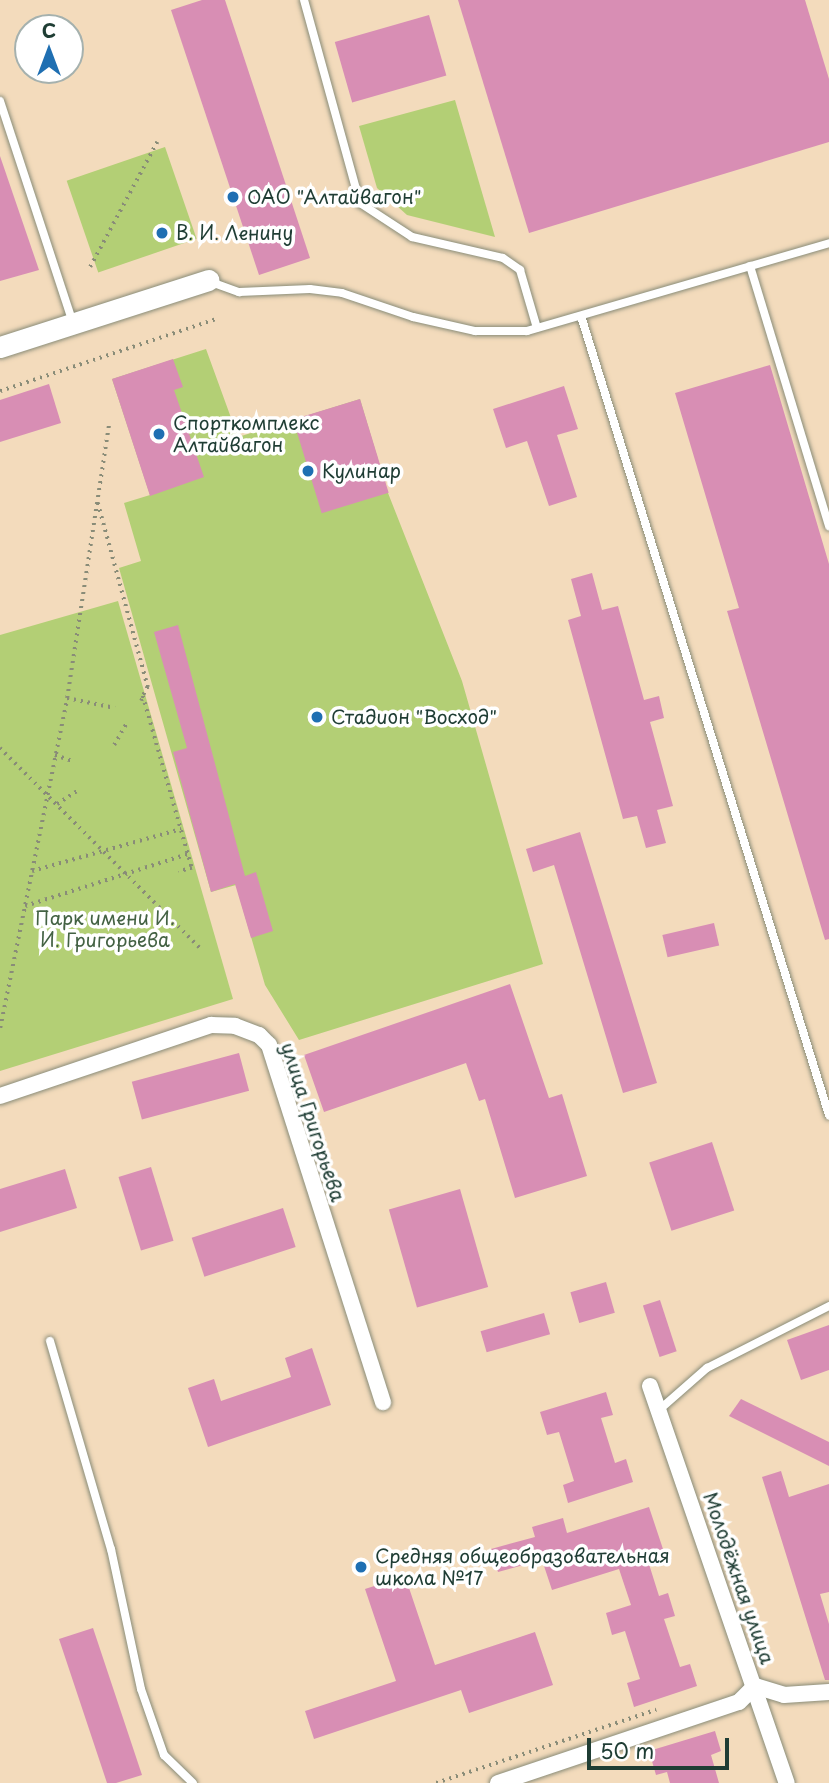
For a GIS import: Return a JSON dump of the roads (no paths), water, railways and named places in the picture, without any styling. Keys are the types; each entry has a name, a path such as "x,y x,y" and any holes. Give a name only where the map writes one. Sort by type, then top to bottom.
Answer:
{"street":[{"path":"0,347 209,280"},
{"name":"улица Григорьева","path":"0,1096 211,1025 235,1026 258,1035 269,1045 383,1402"},
{"name":"Молодёжная улица","path":"650,1386 787,1783"},
{"path":"498,1783 739,1702 755,1686 784,1695 829,1692"}],"lane":[{"path":"304,0 360,203 412,237 503,258 512,264 520,270 537,328"},
{"path":"0,101 73,323"},
{"path":"209,280 218,288 239,292 310,289 342,293 413,317 475,331 537,328 829,243"},
{"path":"750,266 829,526"},
{"path":"581,316 829,1115"},
{"path":"659,1410 707,1368 829,1306"},
{"path":"50,1341 111,1549 141,1689 164,1755 193,1783"}],"place":[{"name":"ОАО \"Алтайвагон\"","path":"233,197"},
{"name":"В. И. Ленину","path":"162,233"},
{"name":"Спорткомплекс Алтайвагон","path":"159,434"},
{"name":"Кулинар","path":"308,471"},
{"name":"Стадион \"Восход\"","path":"317,717"},
{"name":"Средняя общеобразовательная школа №17","path":"361,1567"}],"park label":[{"name":"Парк имени И. И. Григорьева","path":"105,929"}]}
